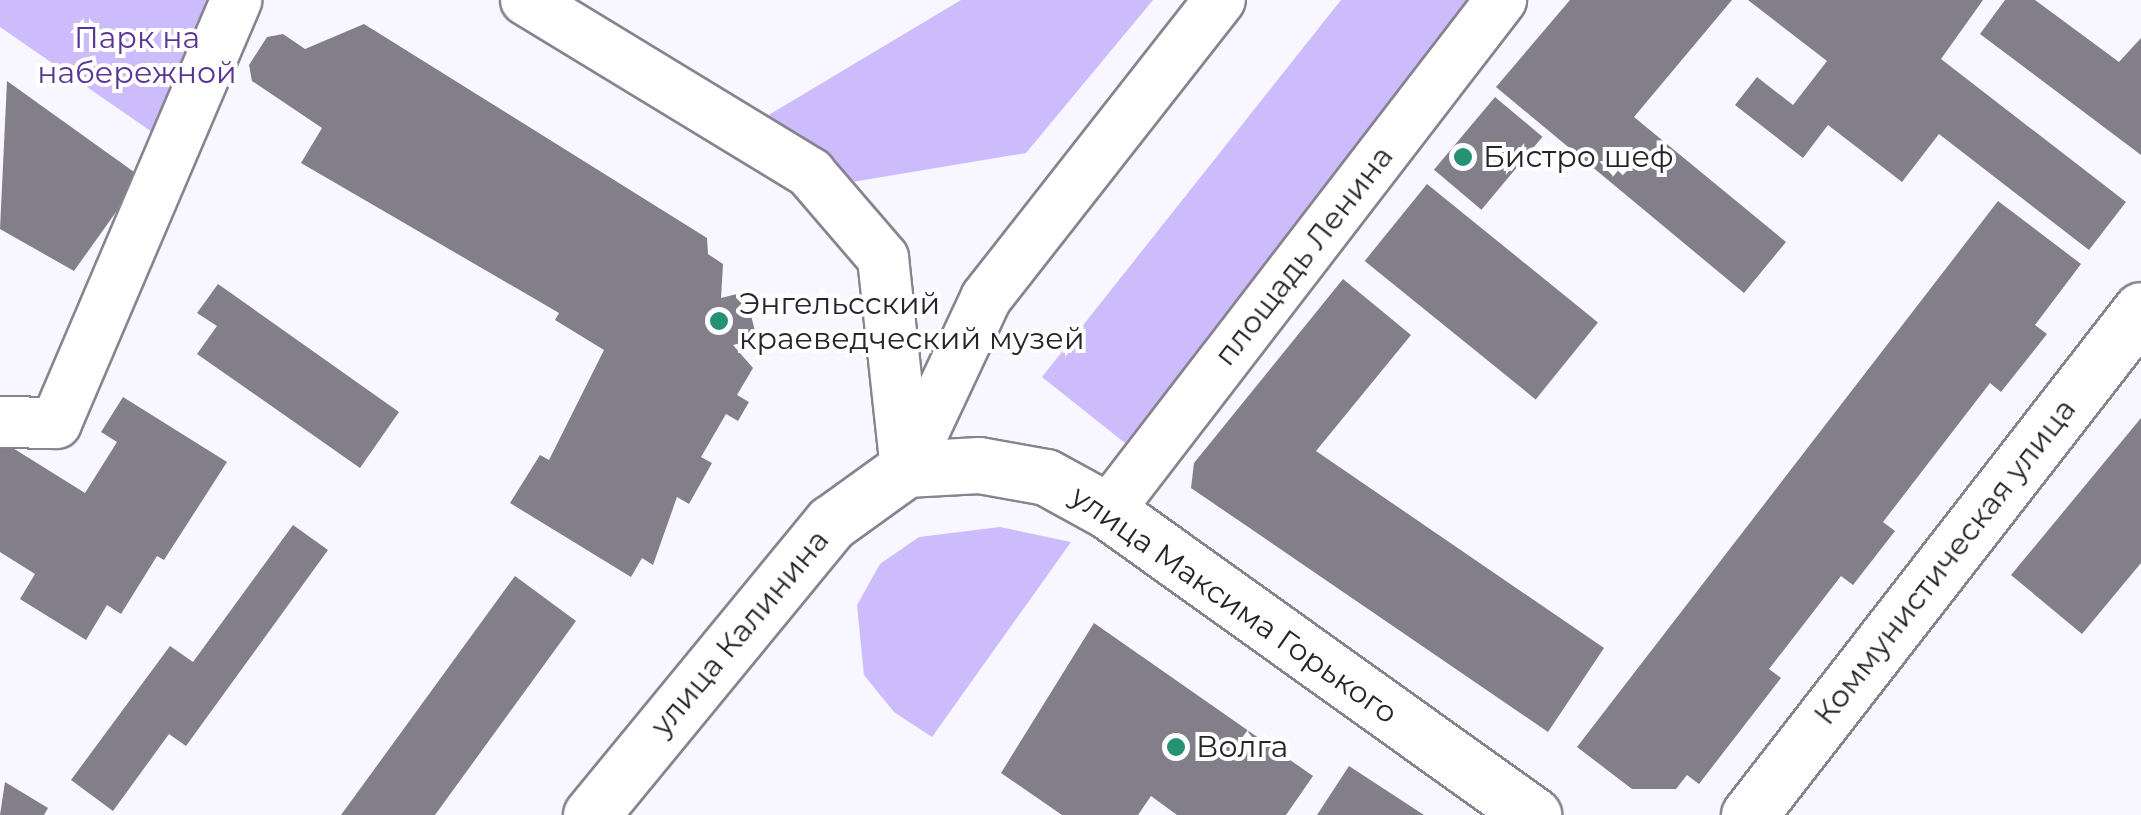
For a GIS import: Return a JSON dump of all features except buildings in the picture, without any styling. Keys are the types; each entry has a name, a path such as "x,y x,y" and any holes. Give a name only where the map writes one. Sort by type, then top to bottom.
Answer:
{"main road":[{"name":"Коммунистическая улица","path":"1748,815 2141,310"},
{"name":"улица Максима Горького","path":"906,469 979,465 1046,477 1108,512 1533,815"},
{"name":"улица Калинина","path":"591,815 784,573 831,522 906,469"}],"street":[{"path":"0,422 56,423 236,0"},
{"path":"526,0 810,173 883,258 906,469"},
{"path":"906,469 986,298 1220,0"},
{"name":"площадь Ленина","path":"1108,512 1501,0"}],"green space":[{"name":"Парк на набережной","path":"0,0 237,0 155,134 0,27"},
{"path":"961,0 1153,0 1026,153 840,184 752,125"},
{"path":"1341,0 1476,0 1125,443 1042,377"},
{"path":"1000,527 1071,542 932,737 894,712 864,675 857,605 880,564 919,537"}],"place":[{"name":"Бистро шеф","path":"1463,157"},
{"name":"Энгельсский краеведческий музей","path":"719,321"},
{"name":"Волга","path":"1176,747"}]}
